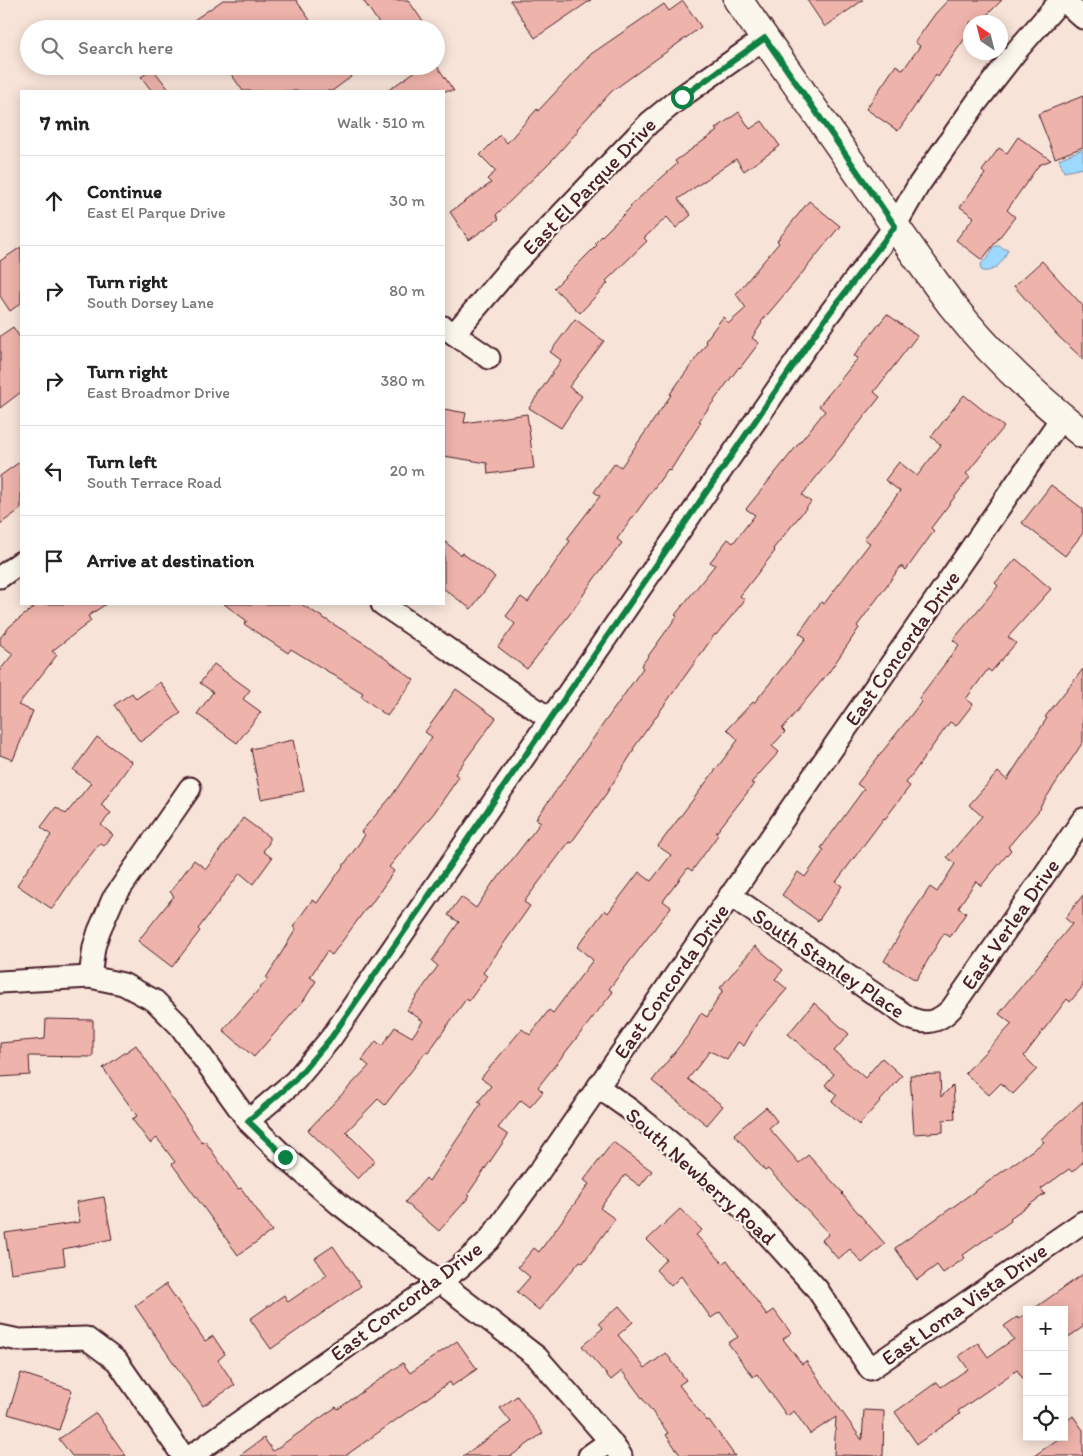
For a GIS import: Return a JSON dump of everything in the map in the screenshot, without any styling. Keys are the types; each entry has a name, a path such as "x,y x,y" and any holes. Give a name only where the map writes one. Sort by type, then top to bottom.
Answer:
{"street":[{"path":"738,0 895,226 971,328 1016,376 1083,434"},
{"path":"248,1121 295,1080 319,1053 821,325 895,226 918,186 976,103 1018,49 1062,0 1083,18"},
{"name":"East El Parque Drive","path":"489,358 449,331 649,123 765,38"},
{"name":"East Concorda Drive","path":"191,1456 441,1281 473,1256 501,1225 1062,417"},
{"path":"0,577 20,563"},
{"path":"383,605 550,719"},
{"path":"90,977 94,947 113,899 190,788"},
{"name":"East Verlea Drive","path":"931,1022 939,1019 952,1008 1083,819"},
{"name":"South Stanley Place","path":"730,895 908,1017 923,1023 931,1022"},
{"path":"0,982 90,977 134,988 155,1001 180,1026 248,1121 285,1157 339,1204 537,1357 616,1448 589,1456"},
{"name":"South Newberry Road","path":"598,1087 676,1147 752,1217 817,1289 870,1369"},
{"name":"East Loma Vista Drive","path":"870,1369 1083,1222"},
{"path":"0,1336 19,1340 86,1338 117,1361 183,1456"}],"water":[{"path":"1083,149 1083,168 1064,172 1059,159"},
{"path":"995,246 1008,249 1004,258 995,268 982,271 980,267 982,262 988,258"}],"building":[{"path":"223,0 296,0 310,20 194,20"},
{"path":"363,0 408,0 422,20 377,20"},
{"path":"510,0 591,0 535,38"},
{"path":"807,0 863,0 825,27"},
{"path":"948,0 1002,0 987,15 963,15 963,41 938,77 936,75 898,131 866,109 896,65 903,70 920,46 915,42 935,14"},
{"path":"683,1 701,27 612,91 552,160 496,215 499,219 469,240 450,212 491,183 487,179 496,171 480,155 500,135 507,143 537,109 538,111 591,54 664,4 669,11"},
{"path":"144,75 158,75 169,90 151,90 141,77"},
{"path":"232,75 350,75 351,77 333,90 242,90"},
{"path":"410,75 443,75 454,91 445,90 388,90"},
{"path":"1083,96 1083,147 1055,158 1038,114"},
{"path":"739,112 750,129 762,121 780,146 744,171 736,159 678,199 691,215 676,228 667,217 644,238 647,241 606,281 608,283 580,313 554,288 597,245 595,243 630,206 677,164 675,161 717,131 715,129"},
{"path":"1018,137 1051,160 1039,165 1007,210 1015,217 982,260 956,240 974,217 960,207 985,174 982,171 999,148 1007,153"},
{"path":"809,201 840,226 761,322 752,338 759,343 699,421 701,422 670,471 668,469 617,539 622,543 527,669 498,647 515,624 506,616 521,597 528,602 570,541 567,539 600,496 594,492 615,463 621,467 723,317 729,323 746,308 736,294 779,243 777,241"},
{"path":"20,248 20,304 10,311 0,296 0,261"},
{"path":"1042,261 1083,306 1083,359 1058,336 1014,286"},
{"path":"887,314 917,336 874,392 880,397 802,495 811,502 773,549 775,551 740,596 745,600 715,634 633,749 606,794 571,843 569,842 524,902 530,906 483,973 487,976 469,1001 466,999 428,1053 426,1052 385,1105 378,1099 346,1132 375,1161 358,1179 308,1130 369,1066 362,1060 376,1041 382,1046 395,1027 412,1037 423,1021 407,1010 438,966 432,961 459,922 448,915 461,897 476,908 494,881 541,822 536,819 643,668 641,666 677,616 675,615 715,565 710,562 728,539 733,543 755,515 746,509 825,411 819,406 858,358 854,356"},
{"path":"575,319 604,341 569,387 582,396 561,428 529,408 561,360 550,352"},
{"path":"13,327 20,338 20,393 0,408 0,336"},
{"path":"964,395 1004,427 966,474 970,477 931,528 934,531 906,570 901,566 857,626 859,628 829,672 782,729 785,732 772,746 779,752 751,783 754,784 716,833 718,835 692,871 688,868 663,901 671,907 609,989 613,992 538,1087 543,1092 530,1107 521,1100 498,1128 508,1135 468,1194 470,1196 439,1231 405,1202 426,1178 429,1181 481,1104 478,1102 491,1086 481,1078 522,1029 530,1035 549,1010 553,1013 593,960 577,947 605,910 608,913 639,872 651,881 671,855 658,846 738,740 727,729 754,703 806,638 799,633 821,602 824,604 870,543 864,539 900,491 885,480 899,462 917,476 941,445 931,437"},
{"path":"445,409 466,413 464,423 527,414 534,468 488,474 487,463 445,456"},
{"path":"20,462 20,510 0,524 0,476"},
{"path":"1051,485 1083,509 1083,533 1065,556 1022,523"},
{"path":"445,542 461,555 462,553 495,577 471,609 445,590"},
{"path":"1016,559 1051,589 1008,637 1016,643 991,672 988,669 966,699 973,704 956,726 950,722 906,783 910,786 836,882 842,886 818,921 782,895 798,872 805,877 824,850 821,848 864,789 857,784 922,701 919,698 959,645 953,640 998,586 995,583"},
{"path":"37,605 104,605 88,616 91,621 52,651 57,655 18,705 33,711 13,760 0,755 0,670 13,654 0,644 0,638 10,626"},
{"path":"225,605 303,605 367,645 414,680 387,716 361,696 363,693 291,649 288,653 244,624 247,621"},
{"path":"214,664 250,690 243,699 261,712 237,743 197,714 213,692 200,683"},
{"path":"1083,669 1083,742 1041,808 1008,847 1011,850 981,886 976,881 958,908 966,913 950,937 944,933 916,980 884,961 930,887 937,892 955,864 947,857 982,816 969,805 998,772 1007,780 1047,718 1045,717"},
{"path":"160,682 181,713 140,742 114,705 132,693 136,699"},
{"path":"456,689 496,718 455,774 459,777 434,813 389,867 394,871 369,907 332,955 327,951 310,977 316,981 304,1000 254,1057 223,1030 268,979 266,978 296,929 293,927 312,900 317,903 365,835 361,832 391,797 432,737 425,732"},
{"path":"97,737 132,762 101,805 111,813 101,825 113,835 104,846 100,843 77,872 52,909 17,885 51,835 41,827 56,807 66,814 91,783 73,770"},
{"path":"293,740 304,791 261,799 251,749"},
{"path":"243,818 269,837 269,843 263,851 272,858 253,884 240,873 198,929 200,931 172,967 138,941 174,896 170,892 194,860 206,869"},
{"path":"1083,895 1083,986 1070,1002 1067,999 1024,1056 1037,1069 1013,1094 1001,1083 989,1095 965,1073 1012,1024 999,1014 1072,924 1065,918"},
{"path":"755,946 783,970 775,979 787,989 756,1025 744,1046 738,1042 727,1060 710,1051 688,1079 723,1106 707,1125 652,1081 689,1034 701,1013 707,1017 723,990 720,988"},
{"path":"814,1003 849,1034 834,1051 865,1078 882,1058 902,1076 859,1125 832,1101 837,1095 825,1085 834,1074 788,1034"},
{"path":"46,1019 93,1020 93,1057 29,1056 30,1075 0,1077 0,1043 45,1039"},
{"path":"136,1045 202,1143 205,1141 238,1189 241,1188 272,1231 238,1255 172,1164 175,1162 157,1138 150,1143 132,1119 137,1116 103,1068"},
{"path":"940,1074 941,1097 953,1085 955,1119 943,1120 943,1132 914,1134 910,1075"},
{"path":"1083,1101 1083,1162 1072,1172 1069,1169 1041,1189 1045,1194 1010,1218 1011,1221 963,1255 965,1258 943,1273 937,1265 917,1280 895,1248 1044,1142 1041,1139"},
{"path":"766,1107 777,1121 769,1128 799,1163 808,1155 843,1193 885,1244 862,1263 850,1249 838,1259 822,1240 829,1234 768,1169 765,1171 734,1134"},
{"path":"613,1142 652,1171 640,1186 625,1175 600,1208 615,1219 583,1263 580,1261 539,1310 517,1292 530,1277 518,1267 534,1248 539,1252 589,1184 584,1180"},
{"path":"104,1197 112,1239 63,1249 65,1265 11,1273 5,1233 80,1222 76,1202"},
{"path":"680,1209 702,1230 696,1235 723,1263 727,1260 767,1315 774,1310 791,1333 783,1339 802,1364 806,1361 862,1440 864,1410 884,1411 883,1456 834,1455 836,1417 810,1434 794,1411 787,1416 757,1374 753,1377 728,1343 738,1337 720,1312 711,1318 681,1276 671,1286 656,1270 666,1259 647,1240"},
{"path":"333,1246 361,1286 271,1349 250,1319 284,1295 288,1302 327,1275 315,1258"},
{"path":"1083,1274 1083,1327 1068,1337 1068,1306 1038,1306"},
{"path":"166,1284 205,1341 213,1336 225,1354 218,1360 235,1385 203,1406 135,1306"},
{"path":"619,1306 633,1322 618,1335 645,1368 666,1353 686,1380 679,1385 707,1421 709,1420 735,1456 681,1456 666,1435 668,1433 622,1371 611,1380 582,1346 603,1328 599,1323"},
{"path":"1023,1316 1023,1378 1017,1370 958,1411 960,1414 917,1444 895,1412 937,1382 941,1387 968,1369 959,1356 978,1343 988,1357 1014,1339 1004,1326 1017,1317 1018,1319"},
{"path":"457,1341 477,1369 452,1386 450,1382 345,1456 239,1456 264,1438 273,1451 336,1407 338,1409 403,1363 410,1373"},
{"path":"21,1373 72,1390 59,1430 8,1414"},
{"path":"517,1396 543,1433 511,1456 463,1456 511,1422 500,1408"},
{"path":"96,1413 126,1456 72,1456 59,1439"},
{"path":"1073,1416 1083,1430 1083,1456 1034,1456 1055,1441 1068,1441 1068,1420"}],"route":[{"path":"285,1157 248,1121 308,1067 331,1038 826,318 895,226 765,38 682,97"}]}
